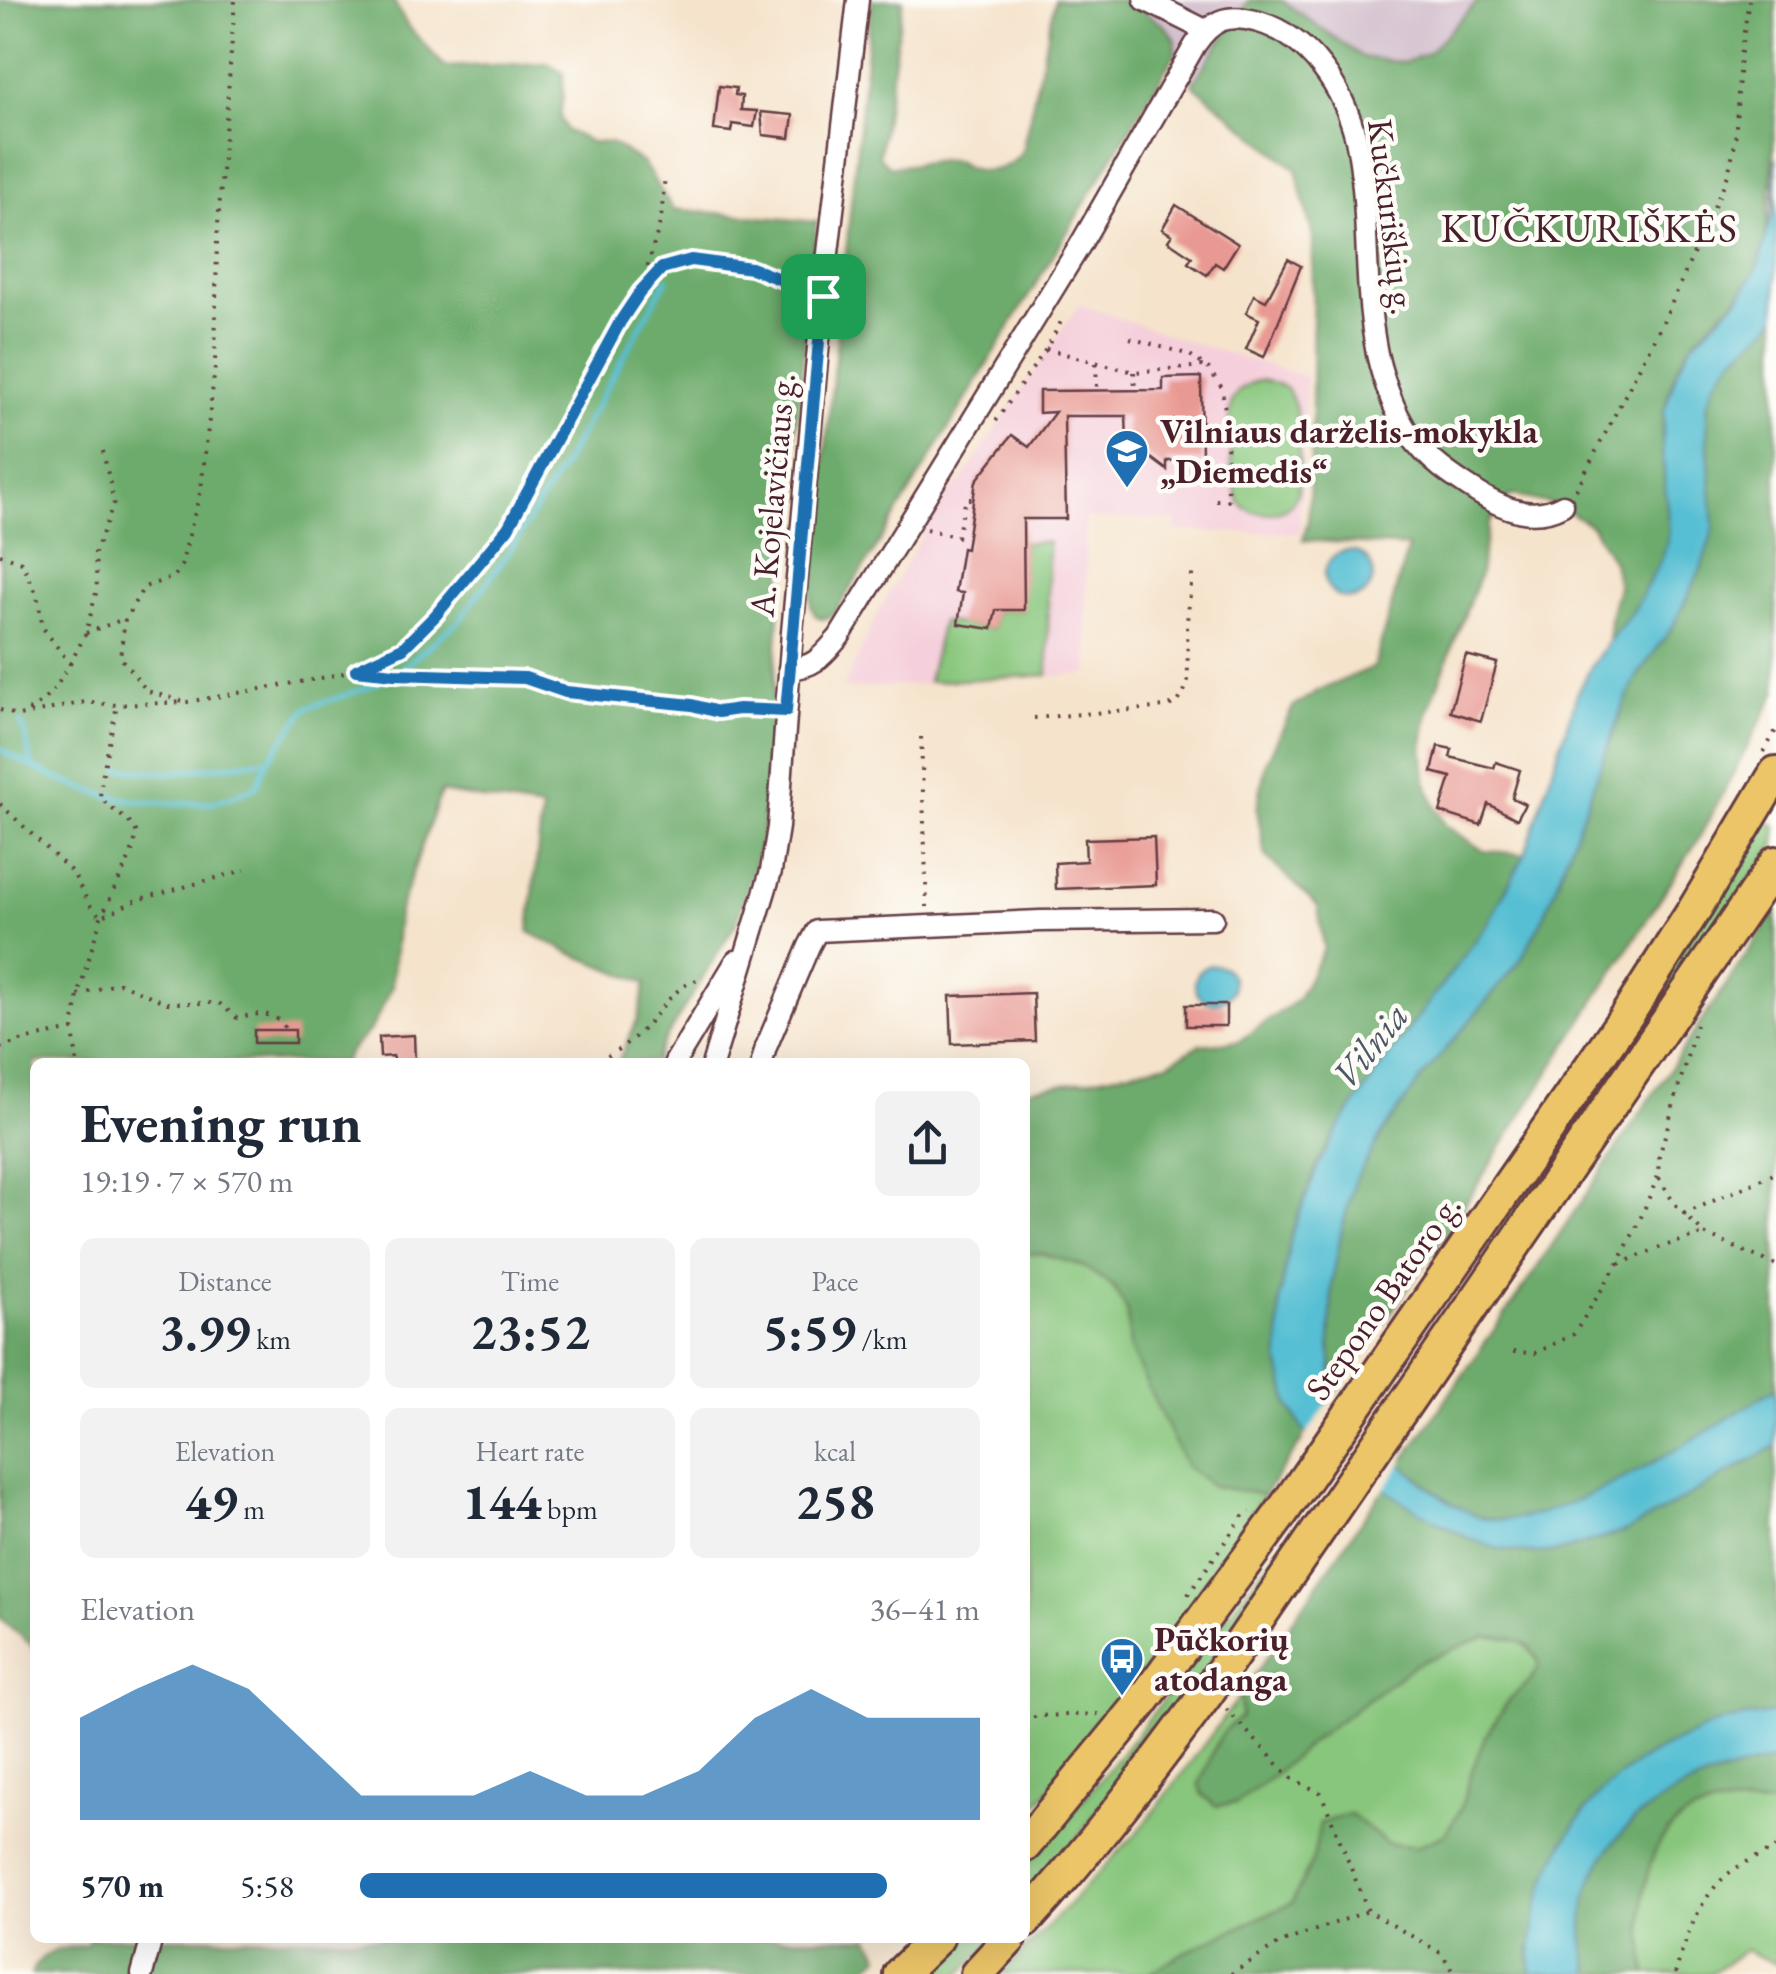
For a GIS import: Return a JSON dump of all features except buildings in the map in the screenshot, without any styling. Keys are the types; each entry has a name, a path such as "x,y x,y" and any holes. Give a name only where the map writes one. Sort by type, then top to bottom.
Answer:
{"main road":[{"name":"Stepono Batoro g.","path":"1030,1839 1140,1706 1280,1515 1664,959 1776,772"},
{"path":"1030,1916 1136,1790 1208,1694 1776,863"},
{"path":"900,1974 932,1943"},
{"path":"976,1974 1005,1943"}],"street":[{"name":"A. Kojelavičiaus g.","path":"714,1058 771,871 778,827 823,296 858,0"},
{"path":"790,668 812,665 838,637 1079,247 1206,30 1146,0"},
{"name":"Kučkuriškių g.","path":"1206,30 1222,18 1247,19 1290,36 1325,70 1346,109 1356,138 1375,345 1407,432 1428,458 1494,503 1533,513 1563,505"},
{"path":"763,1058 808,946 818,931 1040,920 1214,919"},
{"name":"A. Kojelavičiaus g.","path":"677,1058 752,934"},
{"path":"142,1974 151,1943"}],"path":[{"path":"186,702 147,692 120,657 125,619 144,586 174,577 180,566 202,490 215,367 217,238 236,0"},
{"path":"1563,505 1577,488 1658,332 1728,176 1749,0"},
{"path":"640,292 661,220 664,175"},
{"path":"0,710 19,716 84,702 186,702 356,670 403,648 435,616 508,528 620,322 662,268 691,260 751,268 823,296"},
{"path":"1130,338 1190,356 1205,366 1222,388 1228,500 1208,500"},
{"path":"1046,349 1134,372 1205,366"},
{"path":"1096,363 1097,389"},
{"path":"1134,372 1135,390"},
{"path":"1202,436 1227,436"},
{"path":"19,716 39,706 57,686 86,633 97,589 95,553 114,503 103,451"},
{"path":"1182,461 1228,476"},
{"path":"957,537 966,499 973,499"},
{"path":"907,524 967,539"},
{"path":"0,554 22,562 37,595 43,628 70,664"},
{"path":"1034,718 1166,708 1178,702 1188,680 1187,621 1193,567"},
{"path":"86,633 125,619"},
{"path":"356,670 525,678 566,692 692,705 718,712 786,711"},
{"path":"76,1058 73,1030 78,995 101,917 137,833 132,823 108,808 100,796 118,705"},
{"path":"922,736 928,927"},
{"path":"0,804 73,872 89,904 101,917"},
{"path":"101,917 137,900 245,870"},
{"path":"605,1058 637,1036 666,1002 693,980 726,976"},
{"path":"78,995 119,984 166,1003 220,1003 237,1018 264,1013 279,1018 285,1028"},
{"path":"1513,1352 1535,1354 1574,1334 1618,1265 1658,1176 1659,1157 1698,1021"},
{"path":"0,1048 73,1030"},
{"path":"1684,1214 1776,1173"},
{"path":"1658,1176 1674,1203 1704,1234 1776,1265"},
{"path":"1618,1265 1704,1234"},
{"path":"1226,1709 1291,1778 1321,1794 1368,1911 1441,1952 1456,1974"},
{"path":"1030,1720 1036,1716 1108,1714"},
{"path":"1675,1974 1702,1904 1716,1886 1732,1871 1776,1848"},
{"path":"1231,1974 1280,1943 1368,1911"}],"shaded area":[{"path":"1127,0 1249,0 1192,84 1175,54 1176,40 1166,27"},
{"path":"1281,0 1479,0 1428,53 1404,63 1362,57"},
{"name":"Vilniaus darželis-mokykla „Diemedis“","path":"1079,304 1306,377 1300,533 1174,531 1175,521 1085,518 1088,674 843,689 878,612 943,499 962,480"}],"green space":[{"path":"0,0 393,0 407,25 445,67 547,63 563,72 560,117 567,131 591,142 611,143 643,163 673,209 817,222 787,514 762,840 736,923 656,1058 620,1058 638,1018 646,983 529,932 542,809 441,792 398,913 392,987 371,1029 346,1058 30,1058 30,1644 0,1618"},
{"path":"872,0 903,0 879,156 888,166 952,160 990,171 1017,158 1022,152 1055,0 1127,0 1166,27 1176,40 1175,54 876,548 834,614 823,619 815,615 811,606 811,591"},
{"path":"1249,0 1281,0 1362,57 1404,63 1428,53 1479,0 1776,0 1774,149 1763,250 1753,278 1690,346 1672,384 1662,439 1669,530 1656,575 1608,642 1618,587 1613,562 1592,526 1559,506 1513,495 1489,523 1479,577 1428,711 1423,743 1426,782 1445,825 1484,851 1525,854 1487,925 1342,1123 1318,1163 1292,1232 1280,1298 1279,1360 1289,1405 1306,1435 1264,1495 1213,1486 1186,1467 1130,1349 1127,1310 1113,1286 1083,1266 1030,1254 1030,1089 1169,1063 1199,1045 1239,1041 1297,1000 1324,949 1318,906 1265,856 1257,809 1266,763 1293,707 1317,691 1374,667 1408,547 1303,540 1308,520 1312,443 1313,237 1296,169 1192,84"},
{"path":"1776,317 1776,693 1699,838 1450,1227 1333,1396 1332,1283 1355,1180 1421,1079 1520,961 1545,914 1622,709 1638,675 1673,626 1701,569 1713,528 1707,406 1714,383 1736,355"},
{"path":"1259,380 1279,384 1289,392 1295,405 1298,434 1296,497 1284,509 1268,513 1253,512 1241,504 1230,451 1229,418 1234,397"},
{"path":"1048,542 1048,675 928,682 942,621 992,629 996,610 1023,610 1023,543"},
{"path":"1762,824 1776,826 1776,844 1490,1255 1487,1252 1520,1197"},
{"path":"1776,910 1776,1388 1676,1450 1591,1495 1514,1519 1485,1518 1462,1509 1401,1464"},
{"path":"1030,1254 1083,1266 1113,1286 1127,1310 1130,1349 1213,1486 1264,1495 1161,1651 1091,1742 1030,1811"},
{"path":"1776,1446 1776,1713 1721,1722 1625,1771 1586,1809 1564,1841 1530,1950 1531,1974 1148,1974 1181,1954 1292,1903 1313,1859 1320,1823 1350,1814 1386,1843 1416,1847 1445,1834 1461,1809 1485,1737 1509,1700 1538,1668 1539,1660 1528,1645 1514,1639 1485,1636 1414,1665 1236,1803 1215,1806 1203,1795 1199,1784 1215,1746 1225,1730 1241,1717 1241,1695 1384,1488 1470,1539 1527,1553 1557,1552 1627,1531"},
{"path":"1295,1526 1300,1529 1217,1659 1030,1898 1030,1861 1197,1656"},
{"path":"1485,1636 1521,1643 1539,1660 1538,1668 1509,1700 1485,1737 1461,1809 1445,1834 1416,1847 1386,1843 1350,1814 1321,1823 1313,1859 1292,1903 1181,1954 1148,1974 1002,1974 1143,1826 1241,1695 1241,1718 1215,1746 1200,1784 1215,1806 1236,1803 1414,1665"},
{"path":"1776,1760 1776,1805 1706,1809 1683,1819 1666,1834 1654,1854 1643,1901 1647,1974 1591,1974 1584,1941 1584,1910 1604,1855 1623,1832 1645,1812 1701,1781"},
{"path":"1776,1805 1776,1964 1745,1950 1710,1974 1647,1974 1642,1927 1646,1876 1666,1834 1683,1819 1706,1809"},
{"path":"873,1943 880,1956 860,1974 31,1974 46,1955 86,1945"},
{"path":"952,1943 991,1943 960,1974 919,1974"}],"water":[{"path":"1776,157 1776,317 1736,355 1714,383 1707,406 1714,528 1701,569 1673,626 1638,675 1622,709 1545,914 1520,961 1421,1079 1355,1180 1332,1283 1330,1343 1333,1396 1340,1406 1428,1486 1485,1518 1514,1519 1591,1494 1676,1450 1776,1388 1776,1446 1627,1531 1557,1552 1495,1548 1470,1539 1403,1502 1306,1435 1289,1405 1279,1360 1280,1298 1292,1232 1319,1163 1342,1123 1487,925 1525,854 1577,694 1591,667 1634,610 1663,556 1669,532 1662,446 1664,411 1677,371 1691,345 1740,297 1759,264 1773,209"},
{"path":"1349,551 1366,558 1373,575 1366,592 1349,599 1332,592 1325,575 1332,558"},
{"path":"1214,965 1227,971 1233,984 1227,997 1214,1003 1201,997 1195,984 1201,971"},
{"path":"1776,1713 1776,1760 1719,1774 1672,1795 1645,1812 1604,1855 1584,1910 1584,1941 1591,1974 1531,1974 1536,1917 1554,1861 1568,1835 1604,1790 1634,1765 1676,1742 1722,1722"}],"pier":[{"path":"1338,1389 1344,1403 1404,1460 1381,1493 1303,1439"}],"waterway":[{"path":"0,749 65,782 133,800 209,803 256,787 268,760 307,708 394,675 459,621 511,549 560,470 667,279"},
{"path":"21,723 33,767"},
{"path":"120,769 169,773 268,760"}],"place":[{"name":"Vilniaus darželis-mokykla „Diemedis“","path":"1127,489"},
{"name":"Pūčkorių atodanga","path":"1122,1697"}],"district":[{"name":"KUČKURIŠKĖS","path":"1590,228"}],"route":[{"path":"691,260 751,268 823,296 786,711 718,712 692,705 566,692 525,678 356,670 403,648 435,616 508,528 620,322 662,268 691,260"}],"water label":[{"name":"Vilnia","path":"1370,1045"}]}
